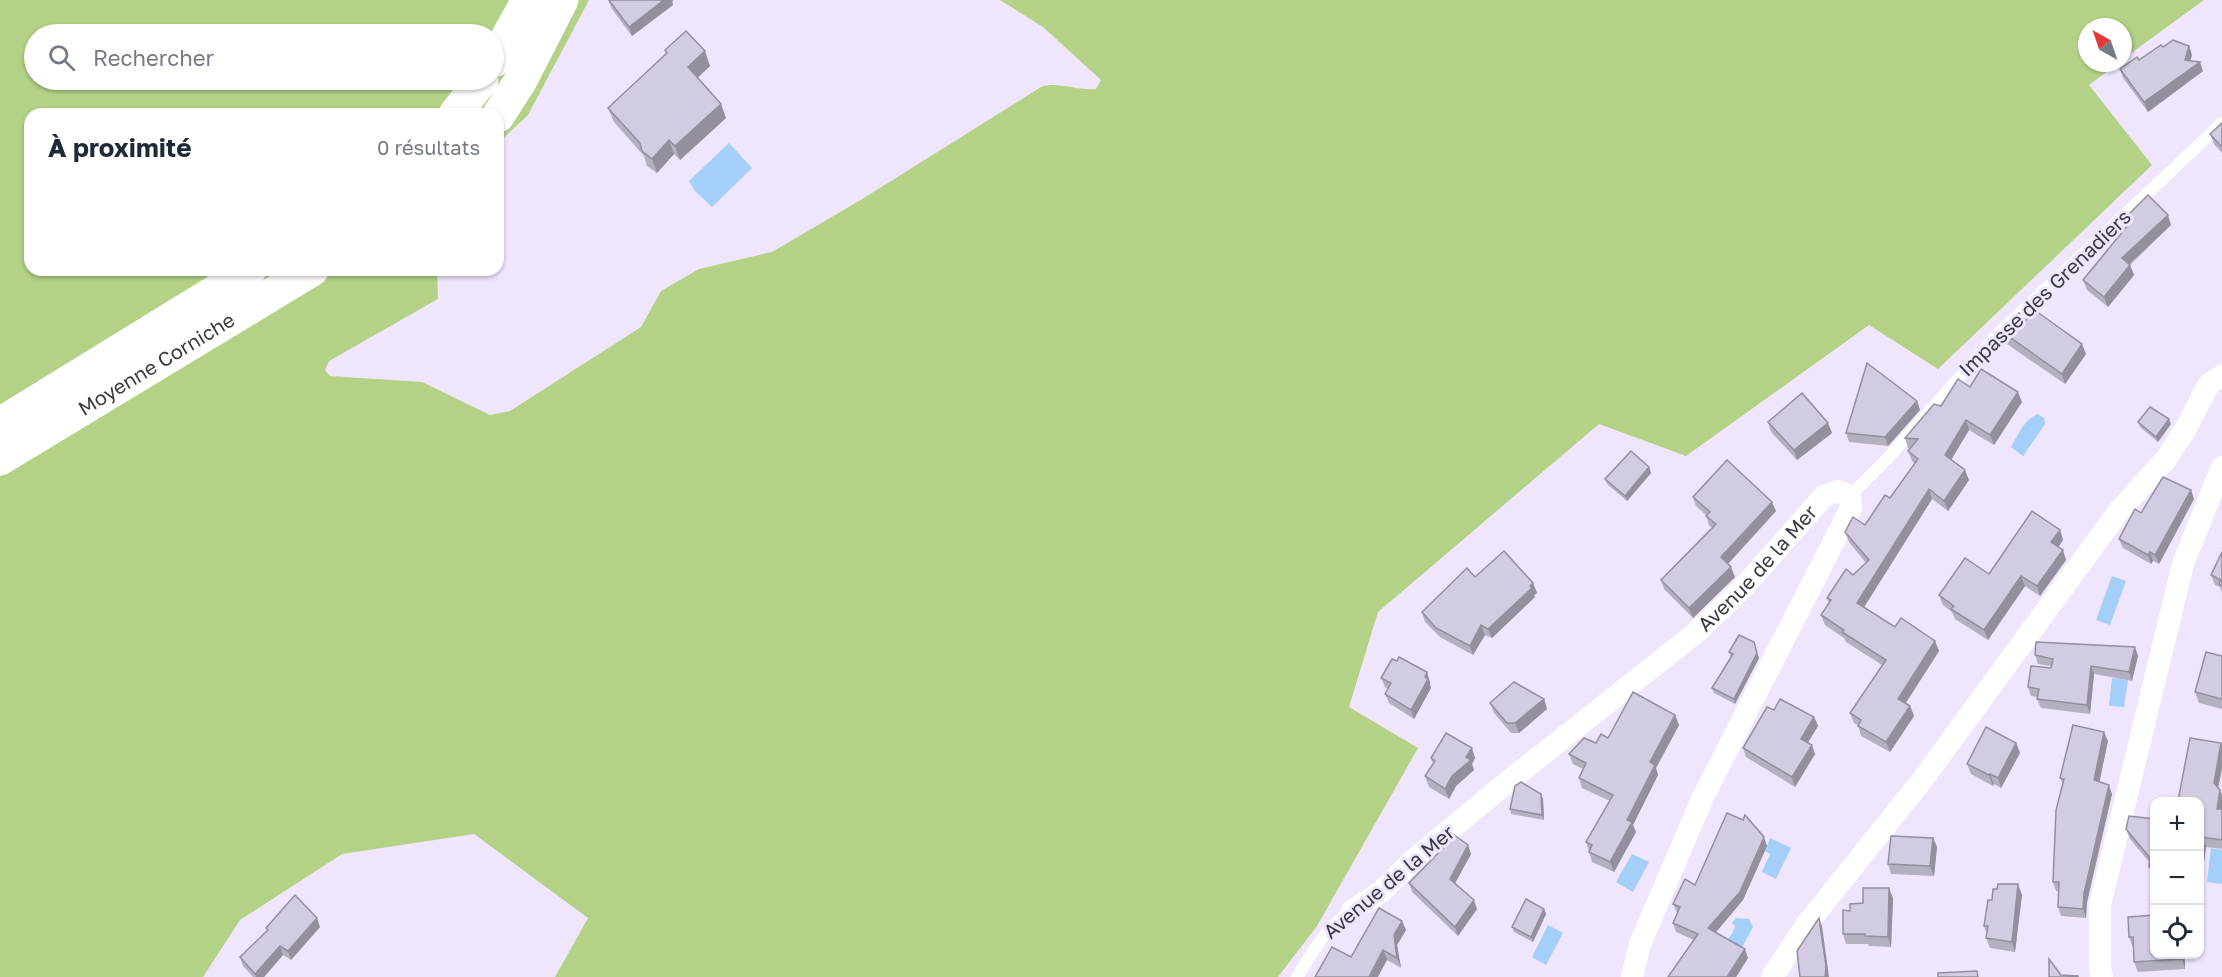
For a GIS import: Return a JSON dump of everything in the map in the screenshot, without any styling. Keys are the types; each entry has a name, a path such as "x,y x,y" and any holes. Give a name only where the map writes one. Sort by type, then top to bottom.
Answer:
{"main road":[{"path":"504,43 528,0"},
{"path":"503,108 521,80 562,0"},
{"path":"460,108 474,90"},
{"name":"Moyenne Corniche","path":"0,424 240,276"},
{"name":"Moyenne Corniche","path":"0,459 302,276"}],"street":[{"path":"1772,977 1807,924 1923,779 2119,511 2166,459 2185,430 2209,384 2222,376"},
{"path":"2102,977 2100,905 2183,564 2222,467"},
{"name":"Avenue de la Mer","path":"1352,911 1382,891 1412,862 1496,792 1698,632 1741,590 1824,496 1838,491 1850,496 1851,508 1703,797 1641,944 1632,977"}],"lane":[{"name":"Impasse des Grenadiers","path":"1850,496 1887,459 1998,334 2222,123"},
{"name":"Avenue de la Mer","path":"1297,977 1320,940 1339,919 1352,911"}],"green space":[{"path":"0,0 589,0 528,115 504,137 504,108 24,108 24,276 437,276 438,299 329,361 325,370 330,376 422,382 490,415 510,411 641,327 661,291 699,269 772,252 859,201 1041,87 1054,85 1096,89 1101,80 1043,27 1000,0 2204,0 2132,52 2132,18 2078,18 2078,72 2106,72 2089,85 2152,165 1938,369 1869,325 1686,456 1599,424 1378,612 1349,707 1418,748 1317,926 1278,977 555,977 588,918 474,834 342,854 240,920 203,977 0,977"}],"water":[{"path":"729,143 752,168 712,207 695,191 689,181"},
{"path":"2038,414 2044,418 2045,424 2023,456 2011,447 2026,423"},
{"path":"2112,576 2126,581 2110,625 2096,620"},
{"path":"2112,678 2128,680 2124,707 2109,706"},
{"path":"1770,838 1791,848 1776,879 1762,872 1770,854 1765,851"},
{"path":"2211,848 2222,850 2222,884 2207,882"},
{"path":"1632,854 1649,862 1633,892 1616,882"},
{"path":"1736,918 1749,919 1753,927 1741,949 1723,944 1732,934 1735,926 1732,923"},
{"path":"1548,925 1563,933 1546,965 1532,957"}],"building":[{"path":"609,0 664,0 629,27"},
{"path":"686,31 705,51 688,67 721,104 675,146 669,140 652,159 642,151 640,143 608,108 667,53 665,50"},
{"path":"2173,40 2189,46 2185,60 2200,62 2144,102 2122,72 2132,72 2132,61 2137,57 2139,60 2161,45 2163,47"},
{"path":"2222,123 2222,147 2210,134"},
{"path":"2148,195 2168,215 2122,258 2130,265 2104,297 2083,280 2128,225 2123,220"},
{"path":"2033,309 2082,344 2062,374 2001,331 2019,313 2024,323"},
{"path":"1867,363 1917,401 1885,437 1846,433"},
{"path":"1981,369 2018,392 1990,435 1966,420 1945,455 1965,470 1944,501 1929,489 1857,603 1895,627 1901,618 1935,641 1898,699 1910,706 1886,742 1858,726 1861,720 1850,713 1886,660 1842,632 1844,630 1821,615 1831,600 1827,598 1846,569 1853,575 1869,560 1845,532 1853,517 1865,525 1885,495 1890,498 1918,459 1908,451 1918,439 1905,438 1934,404 1941,406 1958,379 1970,387"},
{"path":"1802,393 1828,423 1794,450 1768,422"},
{"path":"2150,407 2169,419 2156,437 2138,422"},
{"path":"1631,451 1649,467 1625,496 1605,479"},
{"path":"1727,460 1772,502 1721,557 1731,567 1689,608 1661,580 1716,524 1706,516 1710,512 1693,497"},
{"path":"2163,477 2191,490 2155,555 2150,552 2148,555 2119,539 2135,509 2141,513"},
{"path":"2032,511 2060,530 2051,542 2063,550 2037,586 2021,576 1984,630 1951,609 1954,606 1939,595 1965,558 1989,574"},
{"path":"1504,551 1533,583 1530,586 1532,588 1488,629 1481,625 1470,646 1436,628 1422,612 1467,568 1475,577"},
{"path":"2222,552 2222,586 2219,584 2221,580 2211,575"},
{"path":"1739,635 1754,642 1757,653 1734,699 1712,688 1733,654 1729,652"},
{"path":"2036,642 2135,647 2129,672 2091,666 2087,705 2037,699 2039,689 2028,687 2031,666 2051,668 2053,659 2035,655"},
{"path":"2206,652 2222,656 2222,699 2195,692"},
{"path":"1399,657 1427,672 1425,677 1428,679 1411,710 1385,694 1391,683 1381,678 1392,659 1397,661"},
{"path":"1514,682 1544,699 1515,723 1507,723 1490,703"},
{"path":"1633,692 1675,715 1650,762 1655,765 1627,820 1632,822 1610,862 1589,852 1592,845 1586,842 1613,795 1579,778 1586,763 1569,754 1584,738 1596,743 1601,734 1608,738"},
{"path":"1780,699 1814,717 1801,739 1812,745 1792,777 1743,748 1767,707 1774,710"},
{"path":"2073,725 2104,732 2094,780 2109,785 2084,893 2083,909 2058,907 2059,882 2053,882 2056,810 2064,779 2060,778"},
{"path":"1986,727 2016,743 1998,778 1967,764"},
{"path":"1446,733 1472,748 1466,757 1471,760 1452,776 1445,789 1425,776 1435,761 1431,758"},
{"path":"2190,738 2221,743 2214,783 2220,790 2217,809 2222,809 2222,840 2204,837 2204,797 2179,797"},
{"path":"1521,782 1541,794 1542,815 1510,809 1515,786"},
{"path":"1727,813 1743,820 1745,815 1764,837 1740,892 1708,928 1745,949 1727,977 1668,977 1698,934 1673,923 1680,907 1673,904 1685,879 1695,885"},
{"path":"2129,816 2150,819 2150,858 2126,829"},
{"path":"1453,834 1468,845 1450,879 1474,900 1455,927 1409,883 1444,847"},
{"path":"1891,836 1933,838 1930,866 1888,864"},
{"path":"1998,884 2018,884 2012,942 1986,938 1988,926 1984,926 1988,900 1992,900 1993,889 1997,889"},
{"path":"1863,888 1889,888 1888,937 1843,934 1843,910 1850,911 1850,904 1863,903"},
{"path":"295,895 317,918 288,951 280,946 255,974 240,957 268,930 266,928"},
{"path":"1526,899 1544,909 1531,937 1512,927"},
{"path":"1379,908 1402,921 1394,935 1397,958 1383,950 1369,977 1315,977 1332,947 1351,957"},
{"path":"2150,915 2150,959 2182,959 2134,962 2133,937 2129,937 2128,917"},
{"path":"1819,918 1826,966 1825,977 1800,977 1797,951"},
{"path":"2049,959 2061,975 2078,977 2049,977"},
{"path":"1977,971 1978,977 1938,977 1938,973"}]}
